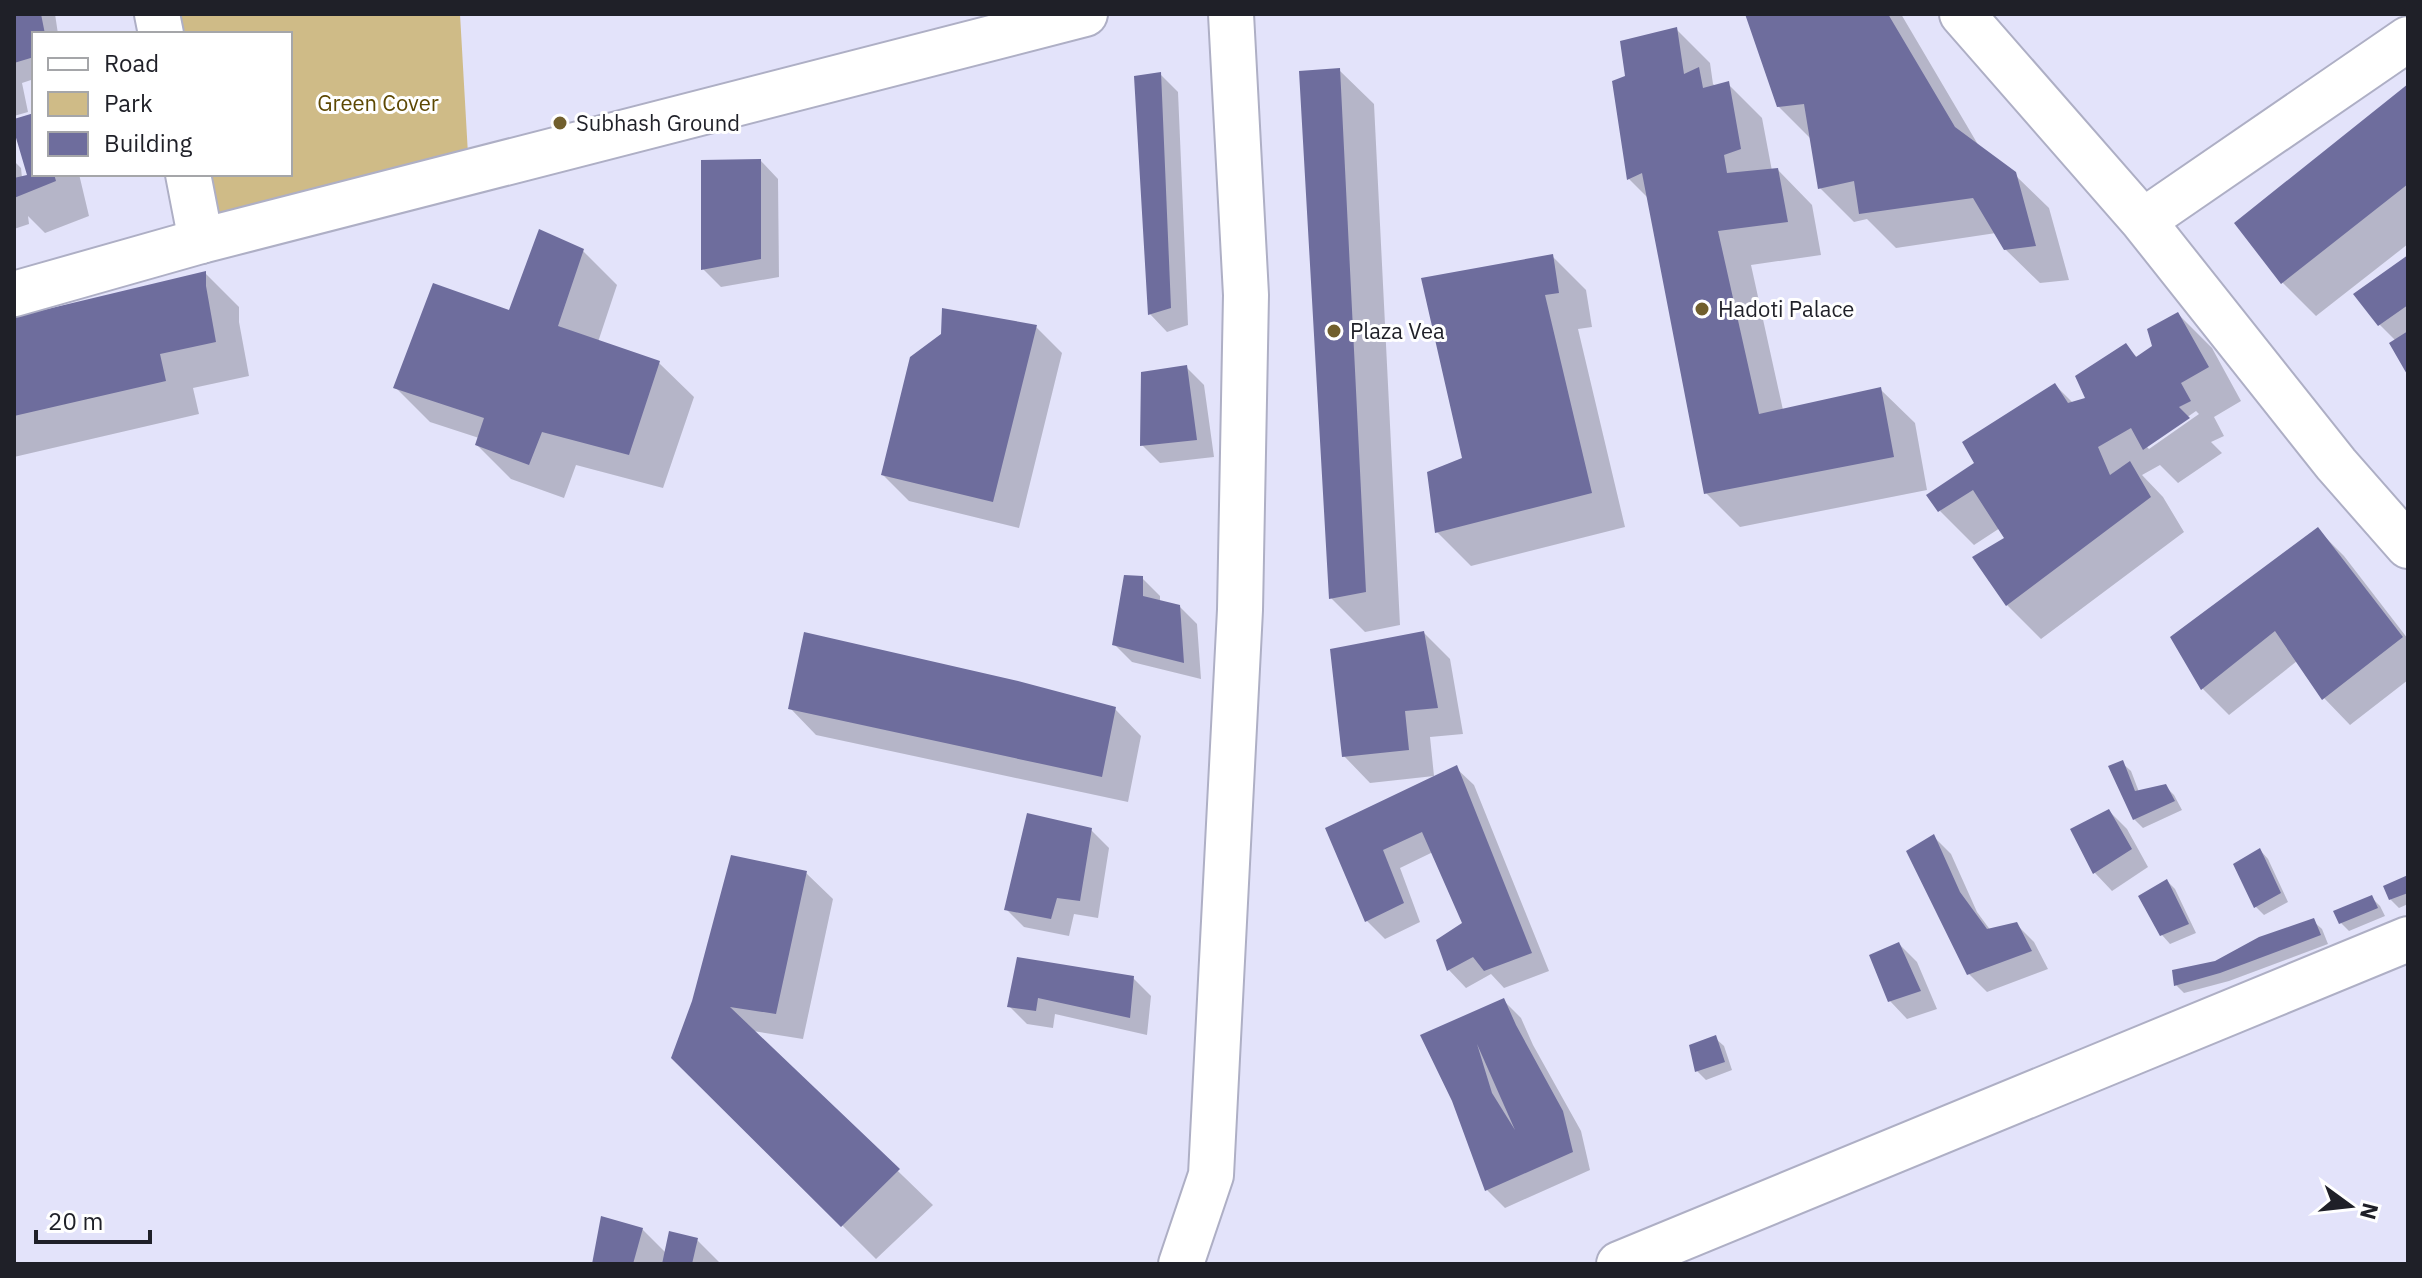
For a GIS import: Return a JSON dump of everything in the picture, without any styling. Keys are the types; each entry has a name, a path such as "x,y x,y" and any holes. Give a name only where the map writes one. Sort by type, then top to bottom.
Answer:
{"main road":[{"path":"14,294 201,241 1085,14"},
{"path":"1181,1264 1211,1175 1240,610 1246,295 1231,14"},
{"path":"1962,14 2143,221 2336,464 2408,546"},
{"path":"2143,221 2408,39"},
{"path":"188,176 201,241"},
{"path":"1619,1264 2408,939"}],"green space":[{"name":"Green Cover","path":"160,14 460,14 469,172 201,241 189,176 292,176 292,32 164,32"}],"building":[{"path":"14,14 41,14 45,32 32,32 32,58 14,63"},
{"path":"1745,14 1888,14 1955,127 2016,172 2036,246 2004,250 1973,198 1859,214 1854,181 1818,189 1804,104 1777,107"},
{"name":"Hadoti Palace","path":"1677,27 1684,74 1699,67 1703,88 1729,81 1741,149 1724,155 1727,173 1778,168 1788,222 1718,231 1759,414 1881,387 1894,457 1704,494 1642,173 1627,180 1612,81 1625,76 1620,41"},
{"name":"Plaza Vea","path":"1340,68 1366,592 1329,599 1299,71"},
{"path":"1161,72 1171,308 1148,315 1134,76"},
{"path":"2408,84 2408,184 2281,284 2234,223"},
{"path":"32,114 32,176 55,176 56,181 14,198 14,178 27,175 14,131 14,119"},
{"path":"761,159 761,259 701,270 701,160"},
{"path":"539,229 584,249 558,326 660,361 629,455 542,432 529,465 475,445 484,418 393,388 433,283 509,310"},
{"path":"1553,254 1559,293 1545,295 1592,493 1435,533 1427,472 1462,458 1421,278"},
{"path":"2408,255 2408,305 2378,326 2353,294"},
{"path":"206,271 216,342 160,354 166,381 14,416 14,317"},
{"path":"942,308 1037,325 993,502 881,475 910,357 941,334"},
{"path":"2178,312 2209,367 2181,383 2191,401 2179,407 2190,418 2143,450 2131,428 2098,447 2110,475 2130,461 2151,497 2006,606 1972,557 2004,538 1973,490 1938,512 1926,495 1974,463 1962,442 2055,383 2068,403 2085,398 2075,376 2126,343 2136,357 2152,346 2147,329"},
{"path":"2408,331 2408,376 2389,343"},
{"path":"1187,365 1197,440 1140,446 1141,372"},
{"path":"2318,527 2403,637 2322,700 2275,631 2201,690 2170,637"},
{"path":"1124,575 1143,576 1143,596 1180,605 1184,663 1112,645"},
{"path":"1424,631 1438,708 1405,711 1409,750 1342,757 1330,649"},
{"path":"804,632 1116,707 1102,777 788,709"},
{"path":"2123,760 2135,791 2166,784 2175,801 2133,820 2108,766"},
{"path":"1457,765 1532,953 1484,971 1473,957 1447,971 1436,940 1462,923 1422,832 1383,850 1404,903 1365,922 1325,828"},
{"path":"2109,809 2132,849 2093,874 2070,829"},
{"path":"1027,813 1092,828 1080,901 1057,898 1051,919 1004,910"},
{"path":"1934,834 1960,892 1987,929 2017,922 2032,951 1967,975 1906,851"},
{"path":"2260,848 2281,893 2254,908 2233,864"},
{"path":"731,855 807,871 776,1014 730,1007 900,1169 841,1227 671,1058 692,1001"},
{"path":"2408,875 2408,893 2389,900 2383,886"},
{"path":"2167,879 2189,924 2160,936 2138,896"},
{"path":"2372,895 2378,908 2339,924 2333,911"},
{"path":"2314,918 2321,935 2220,973 2174,986 2172,970 2215,961 2259,937"},
{"path":"1899,942 1921,991 1888,1002 1869,955"},
{"path":"1017,957 1134,976 1130,1018 1038,998 1036,1011 1007,1007"},
{"path":"1504,998 1563,1111 1573,1152 1485,1191 1452,1101 1420,1035","holes":["1477,1044 1515,1130 1492,1093"]},
{"path":"1716,1035 1725,1062 1695,1072 1689,1045"},
{"path":"601,1216 643,1228 633,1264 592,1264"},
{"path":"669,1231 698,1238 692,1264 662,1264"}],"place":[{"name":"Subhash Ground","path":"560,123"},
{"name":"Hadoti Palace","path":"1702,309"},
{"name":"Plaza Vea","path":"1334,331"}]}
